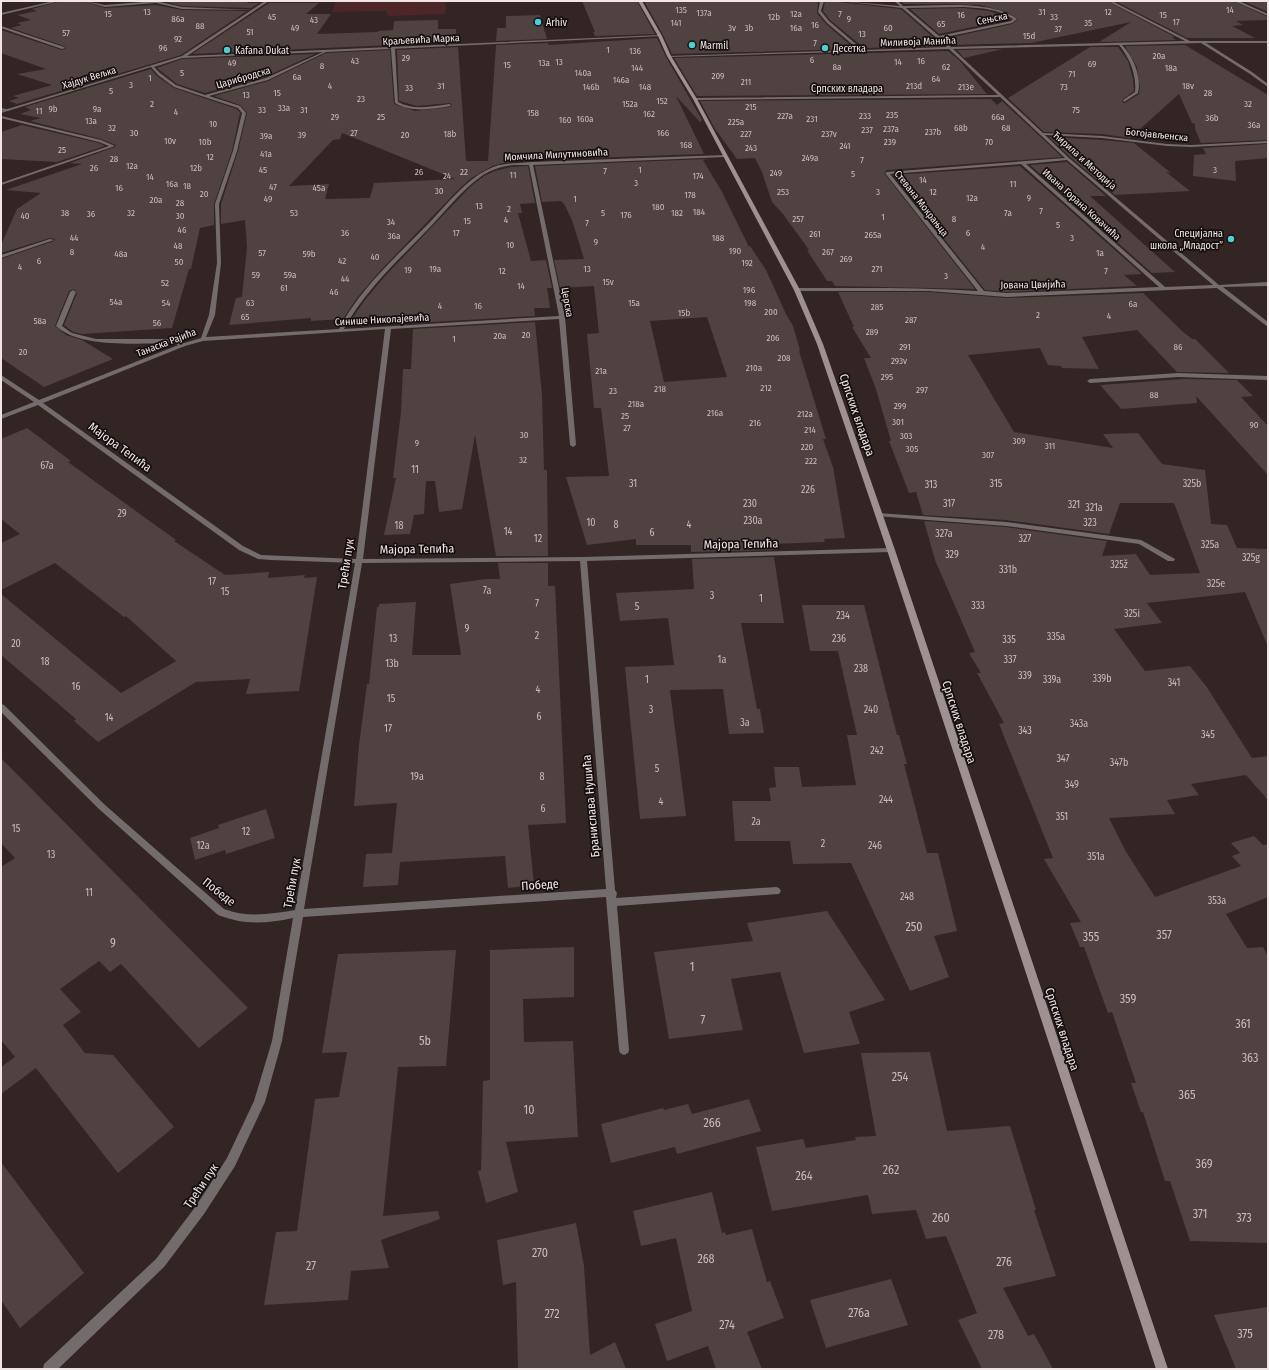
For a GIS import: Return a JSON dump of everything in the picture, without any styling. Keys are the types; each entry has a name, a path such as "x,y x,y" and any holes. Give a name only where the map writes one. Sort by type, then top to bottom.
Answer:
{"main road":[{"name":"Српских владара","path":"640,1 660,36 669,56 695,99 797,290 820,344 891,550 1162,1369"}],"street":[{"path":"1,14 58,1"},
{"path":"86,1 105,6 156,2 182,8 254,10"},
{"path":"182,57 267,1"},
{"path":"822,1 819,11 828,22 862,51"},
{"name":"Сењска","path":"840,1 901,6 982,7 1002,11 1015,19 1012,22 950,36 938,37"},
{"name":"Ћирила и Методија","path":"896,1 938,37 999,96 1043,134 1068,159 1218,286 1268,325"},
{"path":"1110,1 1190,42"},
{"path":"1236,1 1268,15"},
{"path":"1,27 63,48"},
{"name":"Краљевића Марка","path":"182,57 393,49 660,36"},
{"name":"Миливоја Манића","path":"669,56 1190,42 1268,42"},
{"path":"1201,42 1251,73 1268,86"},
{"path":"1120,44 1133,68 1138,83 1137,92 1124,101"},
{"path":"393,49 396,102 402,106 421,108 450,105"},
{"name":"Царибродска","path":"206,95 267,79 323,54 326,51"},
{"name":"Хајдук Вељка","path":"1,112 182,57"},
{"name":"Танаска Рајића","path":"1,417 183,345 203,339 212,315 219,263 217,204 235,151 244,113 238,107 206,95 175,86 158,74 152,66"},
{"name":"Српских владара","path":"695,99 894,98 967,95 999,96"},
{"path":"1,109 8,110"},
{"path":"1,117 113,146 1,184"},
{"name":"Богојављенска","path":"1043,134 1102,137 1166,145 1192,146 1268,142"},
{"name":"Момчила Милутиновића","path":"342,330 348,317 373,284 475,179 497,166 532,163 725,156"},
{"name":"Ивана Горана Ковачића","path":"1022,163 1068,159"},
{"name":"Церска","path":"532,163 562,317 573,445"},
{"name":"Ивана Горана Ковачића","path":"1022,163 1164,290"},
{"name":"Стевана Мокрањца","path":"982,292 887,173 1022,163"},
{"path":"1,258 52,240"},
{"name":"Јована Цвијића","path":"797,290 982,292 1007,295 1164,290 1268,284"},
{"path":"73,292 59,326 70,334 96,341 175,342 183,345"},
{"name":"Синише Николајевића","path":"203,339 562,317"},
{"name":"Трећи пук","path":"49,1369 160,1263 200,1210 231,1162 259,1102 277,1041 359,561 388,328"},
{"path":"1090,381 1178,375 1268,378"},
{"name":"Мајора Тепића","path":"1,378 38,402 249,553 260,557 359,561 583,559 891,550"},
{"path":"878,514 1006,524 1141,542 1171,559"},
{"name":"Бранислава Нушића","path":"583,559 624,1050"},
{"name":"Победе","path":"1,707 102,807 221,912 233,917 250,919 299,913 612,897 776,891"}],"shaded area":[{"path":"336,1 446,1 445,14 388,16 386,11 332,12"}],"building":[{"path":"61,1 83,1 105,8 156,5 182,10 247,11 181,55 17,104 9,101 19,98 13,96 52,85 17,74 46,69 1,53 1,30 62,50 65,49 66,48 64,46 11,28 22,25 17,23 31,20 17,15 37,11 32,9"},
{"path":"163,1 249,1 247,3 259,3 251,8 182,6"},
{"path":"582,1 637,1 655,34 595,36 593,32 595,32"},
{"path":"644,1 818,1 817,13 826,24 855,49 672,54"},
{"path":"825,1 838,1 901,9 943,46 864,48 830,20 823,11"},
{"path":"900,1 1107,1 1175,37 1172,37 1176,40 1099,42 1131,22 1031,43 952,45 944,39 1012,24 1018,19 1007,12 980,5 904,4"},
{"path":"1115,1 1233,1 1268,17 1268,20 1236,21 1243,25 1232,26 1255,38 1187,38"},
{"path":"1243,1 1268,1 1268,12"},
{"path":"269,3 319,3 306,14 331,14 317,34 378,32 393,30 394,21 438,20 438,29 456,29 457,42 192,54"},
{"path":"964,8 989,11 1011,19 939,34 910,9"},
{"path":"540,15 547,39 496,41 497,28 506,28 506,16"},
{"path":"657,38 666,57 702,120 700,122 676,96 704,154 531,160 503,163 492,166 470,179 456,192 380,271 357,298 343,319 311,321 311,318 229,325 236,298 242,297 247,247 245,220 221,224 221,204 238,151 247,113 240,105 214,96 268,81 326,53 390,50 394,104 415,111 451,107 452,105 450,103 417,106 399,101 397,50 458,47 466,161 488,161 496,45 548,43 549,45","holes":["342,133 455,179 374,183 370,198 325,199 329,184 289,186 333,140 340,139"]},
{"path":"1185,45 1268,95 1268,140 1201,143 1195,129 1195,124 1192,123 1179,94 1130,138 1102,134 1044,132 1008,98 1090,47 1118,47 1128,61 1133,79 1134,91 1122,100 1123,103 1125,103 1139,94 1140,87 1137,67 1125,46"},
{"path":"1003,49 964,58 957,50"},
{"path":"948,51 959,60 987,94 697,96 674,58"},
{"path":"315,54 265,77 205,93 177,84 157,68 182,59"},
{"path":"151,69 157,76 174,88 237,109 240,113 232,151 214,204 214,225 200,228 191,269 189,269 172,328 82,334 73,332 64,325 77,293 74,289 69,291 55,326 66,335 82,340 113,359 44,387 1,358 1,259 54,241 55,239 50,238 1,253 1,245 17,209 41,193 6,190 82,164 70,163 115,147 116,145 101,139 30,121 41,118 20,114 31,110 25,107"},
{"path":"991,99 997,105 1002,101 1062,157 887,170 884,173 975,289 835,286 832,281 827,281 807,250 809,250 783,214 772,202 762,172 755,158 737,159 715,129 700,101"},
{"path":"22,125 99,143 105,146 57,162 1,159 1,132"},
{"path":"1049,137 1134,143 1171,173 1166,172 1190,191 1115,195"},
{"path":"1268,144 1268,158 1235,161 1236,181 1193,176 1194,155 1206,154 1203,148"},
{"path":"707,159 703,160 722,192 749,247 750,246 766,270 793,326 800,350 799,351 826,439 823,439 833,467 845,538 824,539 825,542 772,544 773,550 691,552 691,545 636,545 636,539 587,545 566,477 609,476 601,408 594,408 587,334 599,333 594,286 560,288 554,260 584,259 572,220 564,204 561,201 542,202 535,166","holes":["707,317 727,377 664,382 650,321"]},
{"path":"1067,162 1106,196 1090,196 1175,272 1152,273 1030,165"},
{"path":"528,166 535,203 520,204 522,213 518,213 531,261 546,260 552,288 547,288 550,308 534,308 535,316 413,323 413,319 377,321 378,318 352,319 364,301 386,275 470,187 484,176 495,171 511,167"},
{"path":"1020,166 1142,274 1124,275 1137,286 1007,292 985,290 893,175"},
{"path":"838,292 929,292 1007,298 1143,293 1182,331 1192,339 1195,339 1229,373 1177,372 1137,330 1082,337 1099,369 1062,368 1061,366 1048,365 1040,348 968,355 1014,432 1113,448 1103,434 1138,433 1162,464 1205,470 1211,524 1227,525 1237,548 1268,549 1268,647 1245,592 1147,603 1162,623 1114,629 1145,671 1190,666 1206,686 1252,758 1268,756 1268,800 1246,775 1191,784 1199,795 1167,800 1175,814 1109,818 1125,850 1155,897 1241,866 1232,856 1240,853 1231,843 1254,836 1263,845 1268,844 1268,897 1226,914 1247,948 1263,947 1268,956 1268,1243 1190,1241 1170,1181 1165,1181 1143,1112 1141,1112 1131,1083 1136,1083 1112,1012 1108,1013 1084,947 1080,947 1070,923 1081,922 1044,859 1053,858 999,724 1004,723 977,673 981,673 969,653 975,652 935,560 924,521 1006,527 1107,541 1102,556 1136,554 1150,575 1200,573 1174,503 1120,503 1109,534 1006,520 923,515 916,492 909,493 889,441 891,441 876,389 864,358 871,358 852,327 854,327"},
{"path":"535,322 542,395 544,470 547,470 548,556 496,556 475,435 462,509 439,512 435,481 426,481 424,514 414,515 410,534 384,535 396,478 393,478 401,412 403,369 411,369 413,329"},
{"path":"1184,379 1237,380 1253,396 1241,397 1268,426 1268,475 1196,396 1197,403 1121,409 1100,385"},
{"path":"27,428 71,461 68,462 176,540 174,541 225,575 269,572 268,578 305,575 304,578 317,577 299,691 246,694 250,679 196,682 98,742 74,721 76,719 1,655 1,594 121,693 176,661 126,616 124,617 55,563 1,590 1,543 20,534 1,519 1,439"},
{"path":"774,557 784,623 741,623 757,709 760,709 764,733 729,734 723,689 670,690 686,816 640,819 625,667 674,665 668,618 620,621 616,593 694,589 692,559"},
{"path":"498,563 548,563 548,586 555,586 566,823 528,825 534,885 508,888 505,856 400,862 398,885 363,887 366,854 392,853 397,803 354,806 359,745 367,684 369,684 377,607 379,607 379,604 416,602 412,655 461,655 450,584 486,579 500,579"},
{"path":"802,605 864,605 897,735 899,735 907,764 904,764 927,853 938,853 957,931 934,936 949,977 910,991 851,863 793,864 790,841 735,841 732,801 771,801 769,788 776,787 774,767 799,767 802,787 856,785 847,735 857,735 838,651 810,651"},
{"path":"1,758 248,1008 199,1048 121,964 110,972 99,961 60,989 81,1012 63,1025 85,1053 113,1055 174,1127 118,1173 36,1068 1,1094 1,1067 15,1057 1,1040 1,867 15,858 1,843"},
{"path":"266,809 275,838 226,854 225,850 195,860 190,838 219,828 218,825"},
{"path":"827,911 885,1000 849,1012 860,1044 804,1053 780,972 731,979 743,1030 669,1039 654,952 753,941 747,923"},
{"path":"574,947 574,997 523,999 524,1042 573,1041 578,1137 506,1142 518,1192 486,1203 478,1171 481,1170 483,1081 490,1080 490,950"},
{"path":"456,950 446,1066 398,1067 383,1216 438,1211 440,1219 381,1240 389,1268 351,1271 348,1300 264,1305 276,1232 297,1231 315,1099 339,1097 347,1052 322,1053 338,954"},
{"path":"930,1052 947,1131 1010,1126 1036,1210 1034,1210 1056,1276 1003,1288 1028,1336 1034,1334 1053,1369 982,1369 958,1320 977,1313 946,1236 926,1239 916,1210 872,1214 868,1195 772,1211 756,1147 803,1139 806,1148 856,1140 855,1137 876,1136 861,1053"},
{"path":"749,1099 761,1131 677,1154 675,1147 611,1163 601,1124 663,1108 664,1110 688,1104 692,1114"},
{"path":"1,1162 84,1273 20,1328 1,1300"},
{"path":"712,1192 722,1233 725,1232 726,1235 752,1229 767,1282 770,1281 784,1318 747,1332 762,1369 716,1369 708,1346 667,1361 655,1324 692,1311 676,1238 641,1246 633,1211"},
{"path":"576,1223 584,1266 590,1355 615,1342 626,1369 518,1369 516,1282 503,1285 497,1240"},
{"path":"891,1279 908,1325 826,1348 810,1300"},
{"path":"1268,1307 1268,1369 1236,1369 1214,1315"}],"place":[{"name":"Arhiv","path":"538,22"},
{"name":"Marmil","path":"692,45"},
{"name":"Десетка","path":"825,48"},
{"name":"Kafana Dukat","path":"227,50"},
{"name":"Специјална школа „Младост”","path":"1231,239"}]}
